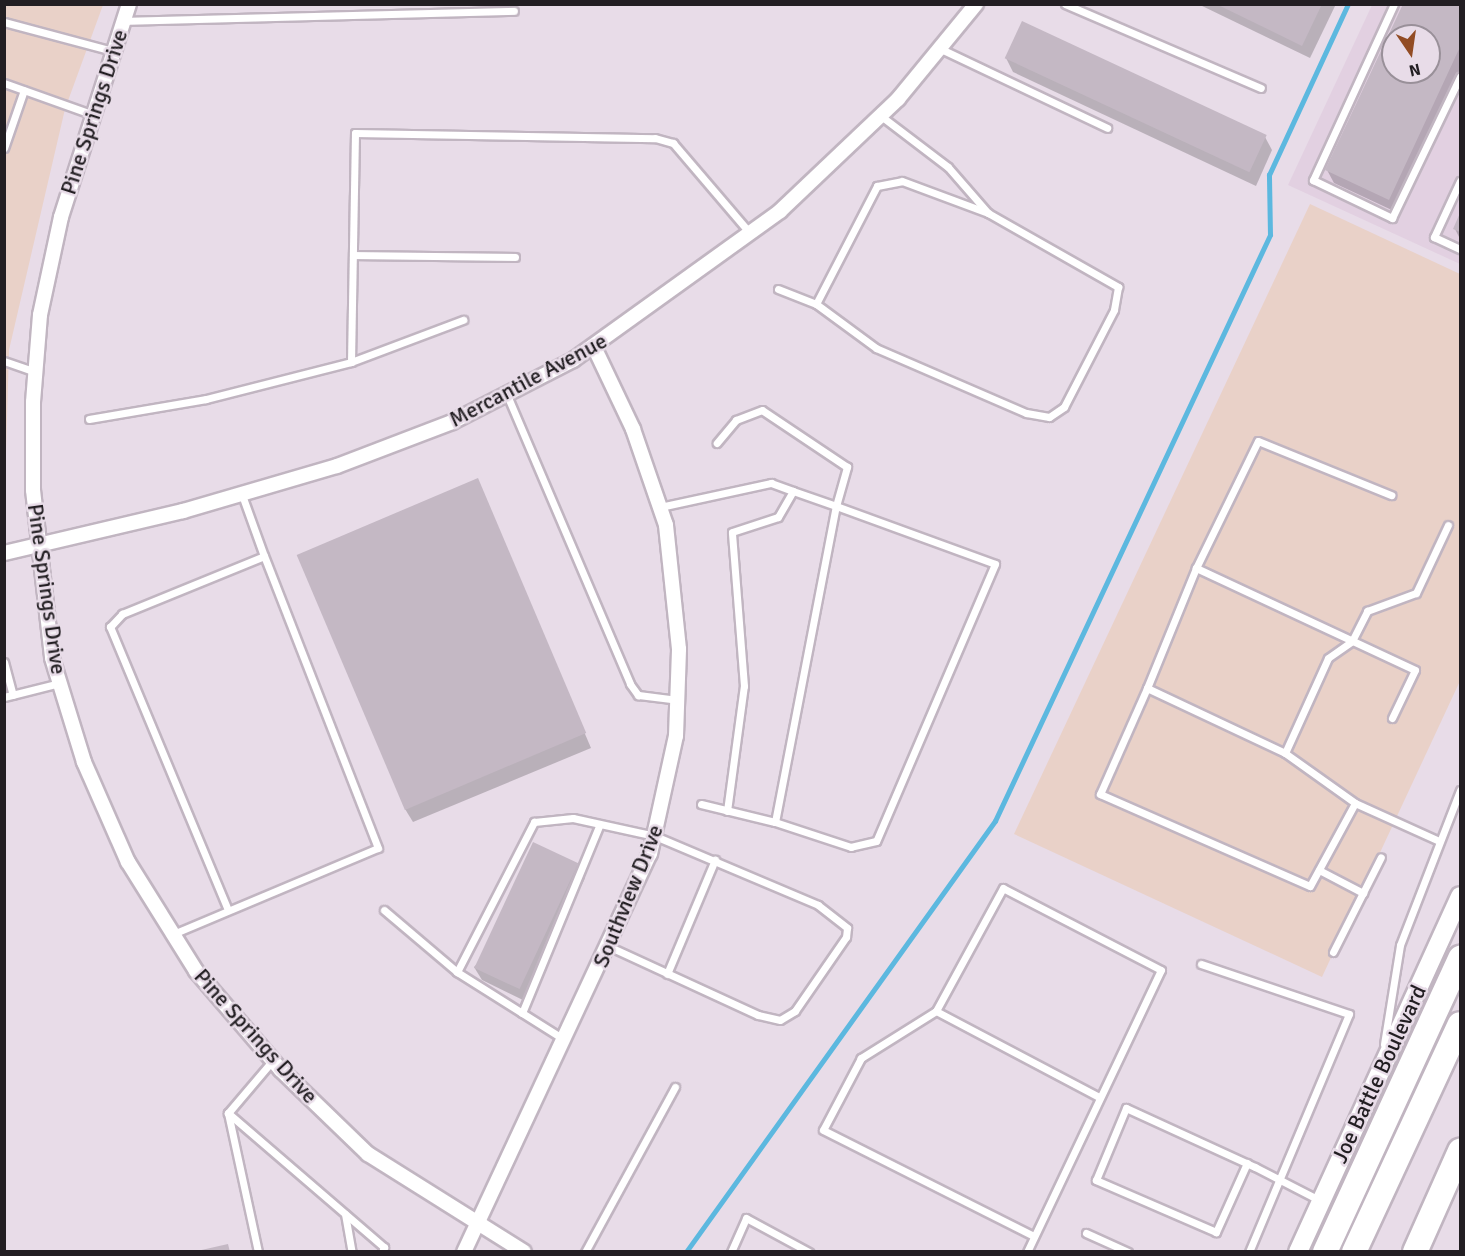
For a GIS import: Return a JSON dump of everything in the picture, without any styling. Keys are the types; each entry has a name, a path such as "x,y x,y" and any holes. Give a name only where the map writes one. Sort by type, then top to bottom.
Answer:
{"highway":[{"path":"1325,1251 1461,958"},
{"path":"1354,1251 1461,1024"},
{"path":"1417,1251 1461,1151"},
{"path":"1417,1251 1461,1177"}],"main road":[{"name":"Joe Battle Boulevard","path":"1298,1251 1461,896"}],"street":[{"name":"Pine Springs Drive","path":"129,4 91,114 58,228 40,315 36,372 33,490 38,546 60,683 84,762 128,862 196,971 273,1060 368,1154 477,1226 524,1251"},
{"name":"Mercantile Avenue","path":"4,553 242,495 383,450 507,395 594,347 751,235 880,116 941,49 976,4"},
{"name":"Southview Drive","path":"464,1251 610,947 655,836 673,757 678,700 676,595 660,507 633,429 594,347"}],"lane":[{"path":"1065,4 1261,88"},
{"path":"1394,4 1313,180 1392,218 1461,77"},
{"path":"123,21 514,11"},
{"path":"4,22 112,51"},
{"path":"941,49 1107,128"},
{"path":"4,83 91,114"},
{"path":"4,148 24,90"},
{"path":"880,116 948,167 988,213"},
{"path":"351,362 355,133 655,138 673,143 751,235"},
{"path":"777,289 816,304 876,348 1026,413 1049,417 1064,407 1114,310 1118,287 988,213 902,181 877,186 816,304"},
{"path":"1461,181 1434,237 1461,249"},
{"path":"353,255 515,257"},
{"path":"89,419 206,399 351,362 463,320"},
{"path":"4,361 36,372"},
{"path":"507,395 630,684 638,695 678,700"},
{"path":"717,443 736,420 762,410 847,467 836,506 775,822"},
{"path":"1355,803 1310,886 1100,794 1147,688 1196,568 1258,441 1391,495"},
{"path":"660,507 771,483 995,564 876,841 851,847 775,822 701,804"},
{"path":"727,811 744,686 741,597 732,532 778,517 793,491"},
{"path":"173,934 378,848 242,495"},
{"path":"1285,753 1328,658 1352,640 1367,611 1416,593 1448,525"},
{"path":"228,910 110,627 122,614 264,555"},
{"path":"1196,568 1415,670 1392,718"},
{"path":"4,662 13,695"},
{"path":"4,697 60,683"},
{"path":"1147,688 1285,753 1355,803 1439,841"},
{"path":"1373,1087 1393,1009 1400,945 1461,790"},
{"path":"457,972 534,822 573,818 655,836 786,889 842,920 846,937 788,1017 758,1016 610,947"},
{"path":"522,1012 600,824"},
{"path":"1333,952 1381,857"},
{"path":"667,974 715,860"},
{"path":"1319,870 1363,893"},
{"path":"1027,1251 1161,970 1004,888 936,1011 861,1058 823,1130 1034,1236"},
{"path":"384,910 457,972 565,1040"},
{"path":"1201,964 1349,1014 1281,1181 1249,1251"},
{"path":"936,1011 1099,1097"},
{"path":"228,1113 273,1060"},
{"path":"585,1251 675,1087"},
{"path":"1247,1163 1216,1232 1096,1180 1126,1108 1247,1163 1321,1201"},
{"path":"228,1113 384,1247 382,1251"},
{"path":"228,1113 258,1251"},
{"path":"345,1214 352,1251"},
{"path":"730,1251 746,1218 809,1251"},
{"path":"1086,1233 1128,1251"}],"shaded area":[{"path":"5,5 103,5 65,109 9,350 5,487"},
{"path":"1372,5 1460,5 1460,264 1288,185"},
{"path":"1310,204 1460,274 1460,681 1322,977 1014,834"}],"building":[{"path":"1216,4 1322,4 1302,46"},
{"path":"1403,4 1460,4 1460,47 1389,200 1325,170 1381,51 1381,84 1441,84 1441,24 1394,24"},
{"path":"1022,21 1267,135 1249,172 1005,58"},
{"path":"1460,213 1460,232 1453,229"},
{"path":"478,478 586,733 405,810 297,555"},
{"path":"533,842 578,863 520,989 474,968"},
{"path":"228,1244 230,1252 197,1252 197,1251"}],"waterway":[{"path":"686,1252 995,821 1270,235 1269,175 1348,4"}]}
